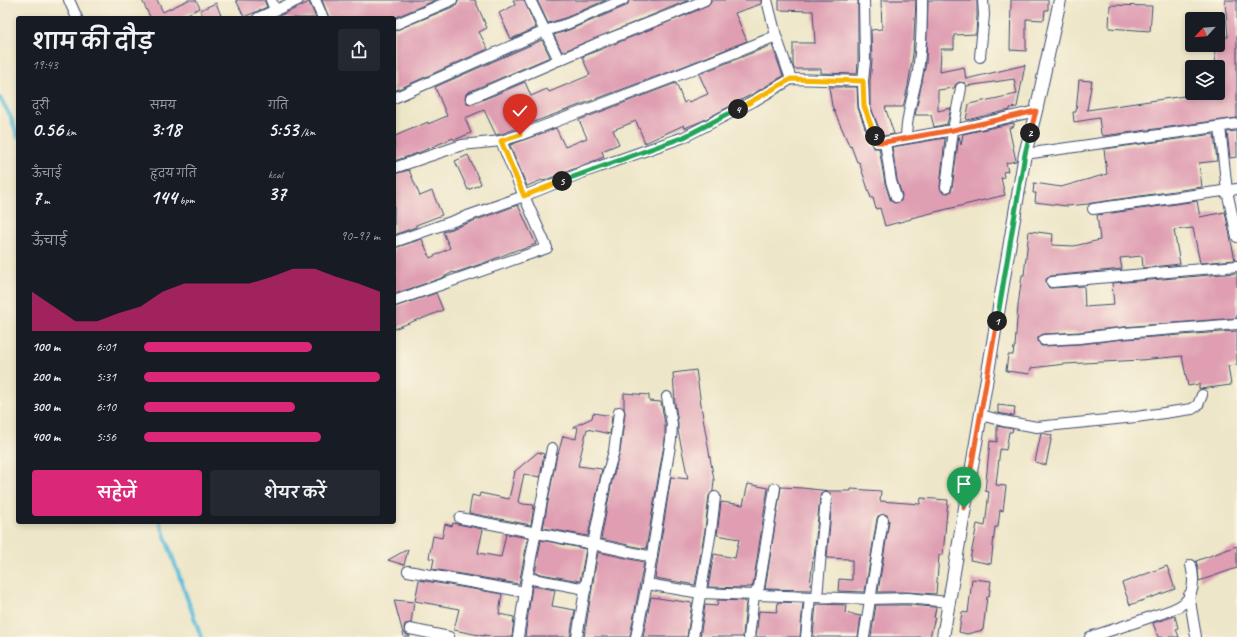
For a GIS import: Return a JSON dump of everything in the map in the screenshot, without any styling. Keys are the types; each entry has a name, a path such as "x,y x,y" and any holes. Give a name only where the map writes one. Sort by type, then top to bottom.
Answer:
{"street":[{"path":"69,0 76,16"},
{"path":"271,0 275,10"},
{"path":"262,16 298,0"},
{"path":"315,0 322,16"},
{"path":"396,24 452,0"},
{"path":"530,0 559,60"},
{"path":"396,97 463,69 545,31 567,24 623,0"},
{"path":"471,98 596,44 662,19 705,0"},
{"path":"767,0 776,36 791,79"},
{"path":"864,0 864,106 877,142 885,142 953,130 1036,111"},
{"path":"906,138 908,112 918,70 922,0"},
{"path":"980,57 984,0"},
{"path":"943,637 1025,154 1060,0"},
{"path":"396,167 462,145 501,141 520,135 664,81 776,36"},
{"path":"396,241 684,137 754,101 791,79 863,81"},
{"path":"946,187 953,130 961,88"},
{"path":"1025,154 1237,124"},
{"path":"1220,127 1232,190 1237,237"},
{"path":"396,300 547,248 501,141"},
{"path":"885,142 890,181 896,197"},
{"path":"1093,209 1232,190"},
{"path":"1052,282 1237,266"},
{"path":"1044,340 1237,324"},
{"path":"981,415 1037,427 1070,425 1192,409 1198,405 1202,395"},
{"path":"636,637 652,557 671,440 672,424 667,397"},
{"path":"577,637 593,544 606,479 614,451 620,412"},
{"path":"518,637 527,578 552,448"},
{"path":"749,637 754,595 759,587 775,488"},
{"path":"693,637 712,531 715,497"},
{"path":"806,637 813,597 826,498"},
{"path":"460,518 652,557"},
{"path":"864,637 883,520"},
{"path":"1090,637 1168,611 1184,603 1193,586 1194,576 1191,565"},
{"path":"408,571 525,592"},
{"path":"527,578 586,589"},
{"path":"647,584 700,593 869,599 908,598 948,602"},
{"path":"1189,595 1196,637"},
{"path":"410,629 449,637"}],"building":[{"path":"142,0 157,0 163,12 188,0 196,0 200,8 183,16 150,16"},
{"path":"236,0 264,0 267,7 244,16"},
{"path":"322,0 436,0 396,17 328,16"},
{"path":"458,0 475,0 487,28 479,32 488,49 396,90 396,30 457,4"},
{"path":"513,0 524,0 536,28 511,39 499,13 515,5"},
{"path":"537,0 606,0 565,18 548,23"},
{"path":"629,0 689,0 562,52 554,35 626,6"},
{"path":"711,0 761,0 761,4 735,13 747,41 669,72 504,133 496,135 484,110 465,118 471,133 454,140 453,138 396,160 396,136 428,122 428,124 447,116 435,87 542,40 550,57 468,92 465,98 467,103 473,104 525,82 531,96 547,89 549,92 590,75 582,57 710,4"},
{"path":"779,0 858,0 857,74 821,73 821,69 794,69 793,43 815,43 813,11 779,10"},
{"path":"881,0 916,0 913,54 908,86 903,107 885,107 894,134 884,136 882,136 870,105 872,61 871,30 882,29"},
{"path":"928,0 977,0 976,34 954,35 954,49 941,49 940,72 964,67 966,79 1025,65 1017,107 966,120 969,104 1017,94 1014,79 967,86 965,83 959,82 954,88 938,90 938,111 951,108 947,124 934,127 931,115 915,115 926,63"},
{"path":"1011,0 1048,0 1048,10 1045,10 1044,20 1026,19 1026,51 1010,50"},
{"path":"1225,0 1237,0 1237,118 1103,136 1101,134 1099,118 1074,122 1073,112 1076,112 1079,80 1092,81 1087,110 1185,96 1185,100 1225,100 1225,60 1215,60 1215,52 1225,52 1225,37 1228,37"},
{"path":"309,2 315,16 279,16"},
{"path":"216,3 221,16 203,16 200,10"},
{"path":"1110,5 1152,6 1150,31 1109,28"},
{"path":"772,45 783,76 751,95 702,121 685,128 684,125 645,143 636,121 613,130 619,144 602,151 604,157 527,186 510,145 556,128 565,147 587,138 579,120 676,83 684,103 688,100 689,102 708,94 699,74"},
{"path":"829,87 857,87 858,108 871,144 874,148 879,148 885,183 890,199 895,203 901,201 902,195 897,180 892,147 945,138 940,187 942,192 948,193 952,188 959,136 961,145 963,134 1014,123 1014,126 1009,128 1016,161 1006,163 1008,171 1003,172 1004,177 1001,178 1005,195 911,218 885,226 880,208 876,209 859,162 857,162 832,106"},
{"path":"1237,131 1237,157 1230,158 1227,132"},
{"path":"1214,134 1217,161 1199,163 1202,187 1067,206 1035,202 1036,193 1033,193 1034,183 1061,187 1107,174 1104,149"},
{"path":"468,155 481,184 468,190 455,161"},
{"path":"409,170 420,196 432,191 442,215 396,234 396,173"},
{"path":"1197,201 1200,217 1225,212 1235,260 1200,263 1193,228 1174,230 1180,264 1143,268 1142,256 1120,258 1122,269 1051,276 1046,279 1046,283 1049,288 1084,286 1085,307 1114,305 1112,283 1237,273 1237,318 1044,334 1038,337 1038,341 1041,346 1044,346 1237,331 1237,365 1228,366 1231,385 1199,389 1199,384 1188,386 1182,356 1065,364 1031,368 1030,374 1006,371 1008,355 1013,355 1015,347 1018,306 1022,275 1024,275 1029,231 1053,234 1052,245 1074,246 1100,240 1097,215"},
{"path":"518,205 536,244 396,293 396,247 422,239 430,258 450,248 443,232"},
{"path":"436,293 443,310 396,328 396,306"},
{"path":"696,370 714,480 713,491 709,496 705,530 695,585 655,578 671,477 688,479 678,431 673,373"},
{"path":"624,393 649,395 649,401 661,402 665,424 665,439 646,549 601,539 612,481 620,452 625,413"},
{"path":"998,405 1015,407 1014,416 998,413"},
{"path":"593,413 612,416 610,434 587,429 578,466 602,469 588,536 543,528 557,454 563,436 576,439 578,427 573,427 592,418"},
{"path":"997,426 1013,429 1012,432 1009,432 1006,450 1000,449 996,485 1006,486 1003,511 1000,510 998,527 995,527 991,564 970,560 977,524 985,526 989,492 985,491 990,441 997,442"},
{"path":"1041,433 1052,435 1046,465 1035,462"},
{"path":"538,452 544,454 540,477 524,474 518,502 534,505 531,525 469,513 472,495 479,497 480,493 509,499 514,472"},
{"path":"748,484 768,488 753,585 746,588 708,587 714,554 735,558 739,539 717,535 721,502 743,505"},
{"path":"781,487 830,491 851,491 851,489 881,491 880,501 920,504 921,498 948,500 943,555 939,555 936,594 878,592 889,521 887,515 884,514 878,516 877,519 865,592 838,591 839,579 852,580 852,560 827,558 832,499 830,493 826,492 821,494 820,497 810,585 812,585 811,590 765,589"},
{"path":"453,523 483,529 478,553 501,557 506,534 528,538 519,584 432,569 434,559 429,558 433,536 442,538 445,524 452,526"},
{"path":"541,540 586,549 580,581 535,573"},
{"path":"1237,546 1237,568 1199,581 1196,561"},
{"path":"408,549 404,565 388,560"},
{"path":"598,552 644,562 630,637 584,637"},
{"path":"1167,566 1175,589 1130,605 1122,583"},
{"path":"972,579 991,581 989,597 987,597 983,630 967,634 959,632 962,612 968,613"},
{"path":"419,580 502,594 499,614 514,617 512,637 484,636 454,630 459,609 415,601"},
{"path":"532,586 555,590 552,606 575,610 570,637 525,637"},
{"path":"651,597 692,603 687,637 643,637"},
{"path":"394,600 414,602 411,623 405,624 404,628 405,634 410,637 404,637"},
{"path":"718,600 746,601 743,637 700,637 705,605 717,606"},
{"path":"778,602 803,603 800,637 756,637 759,611 777,612"},
{"path":"816,604 846,605 845,613 861,616 858,637 813,637"},
{"path":"876,605 908,605 936,608 930,637 871,637"},
{"path":"1175,616 1178,628 1176,629 1179,637 1158,637 1153,623"}],"waterway":[{"path":"0,98 10,115 16,132"},
{"path":"161,524 201,637"}],"route":[{"path":"520,135 501,141 524,196 684,137 754,101 791,79 863,81 864,106 877,142 885,142 953,130 1036,111 1025,154 964,508"}]}
